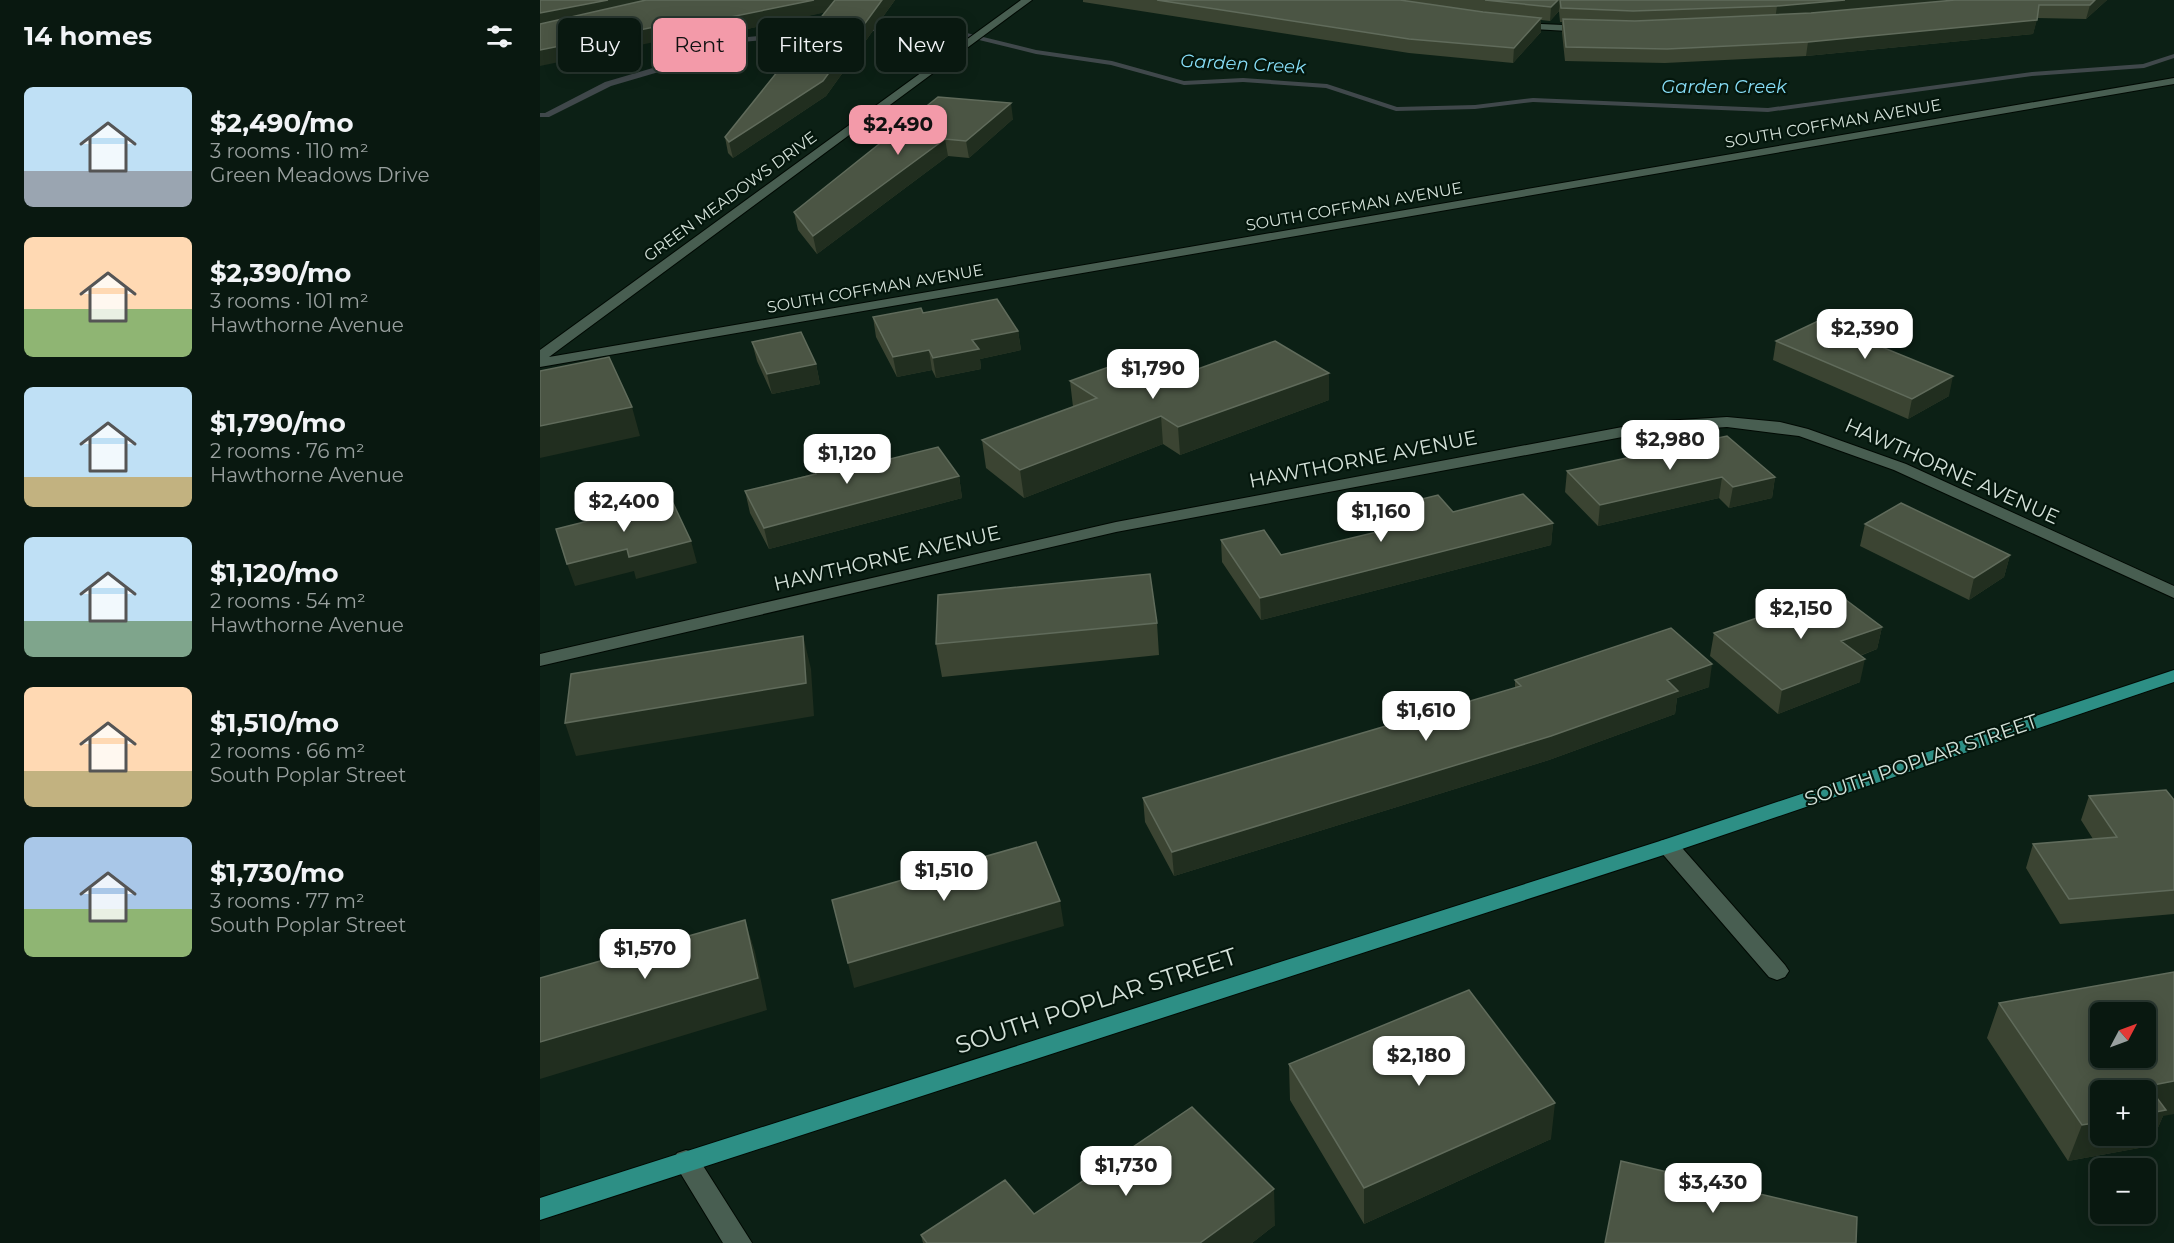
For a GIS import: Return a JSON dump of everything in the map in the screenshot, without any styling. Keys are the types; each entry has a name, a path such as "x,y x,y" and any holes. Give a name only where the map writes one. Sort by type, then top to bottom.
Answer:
{"main road":[{"name":"SOUTH POPLAR STREET","path":"540,1209 1668,846 2174,675"}],"street":[{"name":"GREEN MEADOWS DRIVE","path":"540,357 947,56 1027,0"},
{"path":"1508,26 1602,29"},
{"name":"SOUTH COFFMAN AVENUE","path":"540,363 2174,81"},
{"name":"HAWTHORNE AVENUE","path":"540,660 1116,527 1649,427 1727,422 1780,427 1847,446 1900,467 2174,593"},
{"path":"1668,846 1778,971"},
{"path":"686,1161 738,1243"}],"building":[{"path":"540,0 608,0 540,13"},
{"path":"646,0 814,0 726,18 653,18 653,27 641,30 641,18 566,18"},
{"path":"835,0 882,0 864,25 864,18 821,18"},
{"path":"1157,0 1400,0 1541,18 1514,48 1409,39"},
{"path":"1485,0 1558,0 1551,7"},
{"path":"1560,0 1845,0 1777,6 1633,11 1561,8"},
{"path":"1955,0 2095,0 2090,5 2039,5 2037,20 1808,42 1667,49 1566,47 1563,19 1635,21 1811,13"},
{"path":"558,20 558,46 540,50 540,24"},
{"path":"777,72 830,72 823,81 729,142 725,137"},
{"path":"938,97 1011,103 966,141 945,139 813,236 794,212"},
{"path":"997,299 1018,331 972,340 979,349 933,358 929,350 893,357 873,317 921,308 923,313"},
{"path":"1818,321 1953,376 1912,399 1776,341"},
{"path":"801,332 816,364 767,374 752,342"},
{"path":"1275,341 1329,373 1178,427 1161,416 1020,470 982,440 1097,398 1070,381 1139,356 1173,378"},
{"path":"609,357 632,407 540,426 540,371"},
{"path":"1727,436 1775,477 1733,487 1722,477 1600,505 1567,471"},
{"path":"938,447 959,476 764,528 745,491 816,474 811,466 855,455 862,466"},
{"path":"1523,494 1553,523 1260,598 1221,540 1264,530 1281,555 1410,524 1394,506 1438,495 1453,512"},
{"path":"660,503 673,503 691,541 629,557 627,549 567,564 556,529"},
{"path":"1901,503 2010,555 1974,578 1865,524"},
{"path":"1150,574 1157,623 936,644 938,595"},
{"path":"1834,591 1882,627 1841,641 1865,659 1782,690 1714,633"},
{"path":"1671,628 1712,664 1667,680 1678,691 1551,736 1172,852 1143,798 1521,686 1515,680"},
{"path":"803,636 806,683 565,723 571,674"},
{"path":"2166,790 2174,800 2174,890 2069,899 2033,844 2117,837 2089,796"},
{"path":"1036,842 1060,901 848,963 832,900"},
{"path":"745,920 758,978 540,1042 540,978"},
{"path":"2174,972 2174,1081 2156,1084 2156,1080 2090,1080 2090,1124 2082,1125 1999,1003"},
{"path":"1469,990 1555,1103 1364,1188 1289,1064"},
{"path":"2156,1097 2166,1110 2156,1112"},
{"path":"1192,1107 1274,1189 1200,1243 927,1243 921,1235 1005,1180 1034,1214"},
{"path":"1621,1161 1857,1217 1856,1243 1605,1243"}],"waterway":[{"name":"Garden Creek","path":"864,30 930,26 1036,52 1112,63 1184,83 1243,80 1327,86 1396,109 1475,107 1533,100 1768,110 2032,74 2144,66 2174,56"},
{"name":"Garden Creek","path":"540,115 546,115 608,84 683,62 718,42 758,38"}]}
